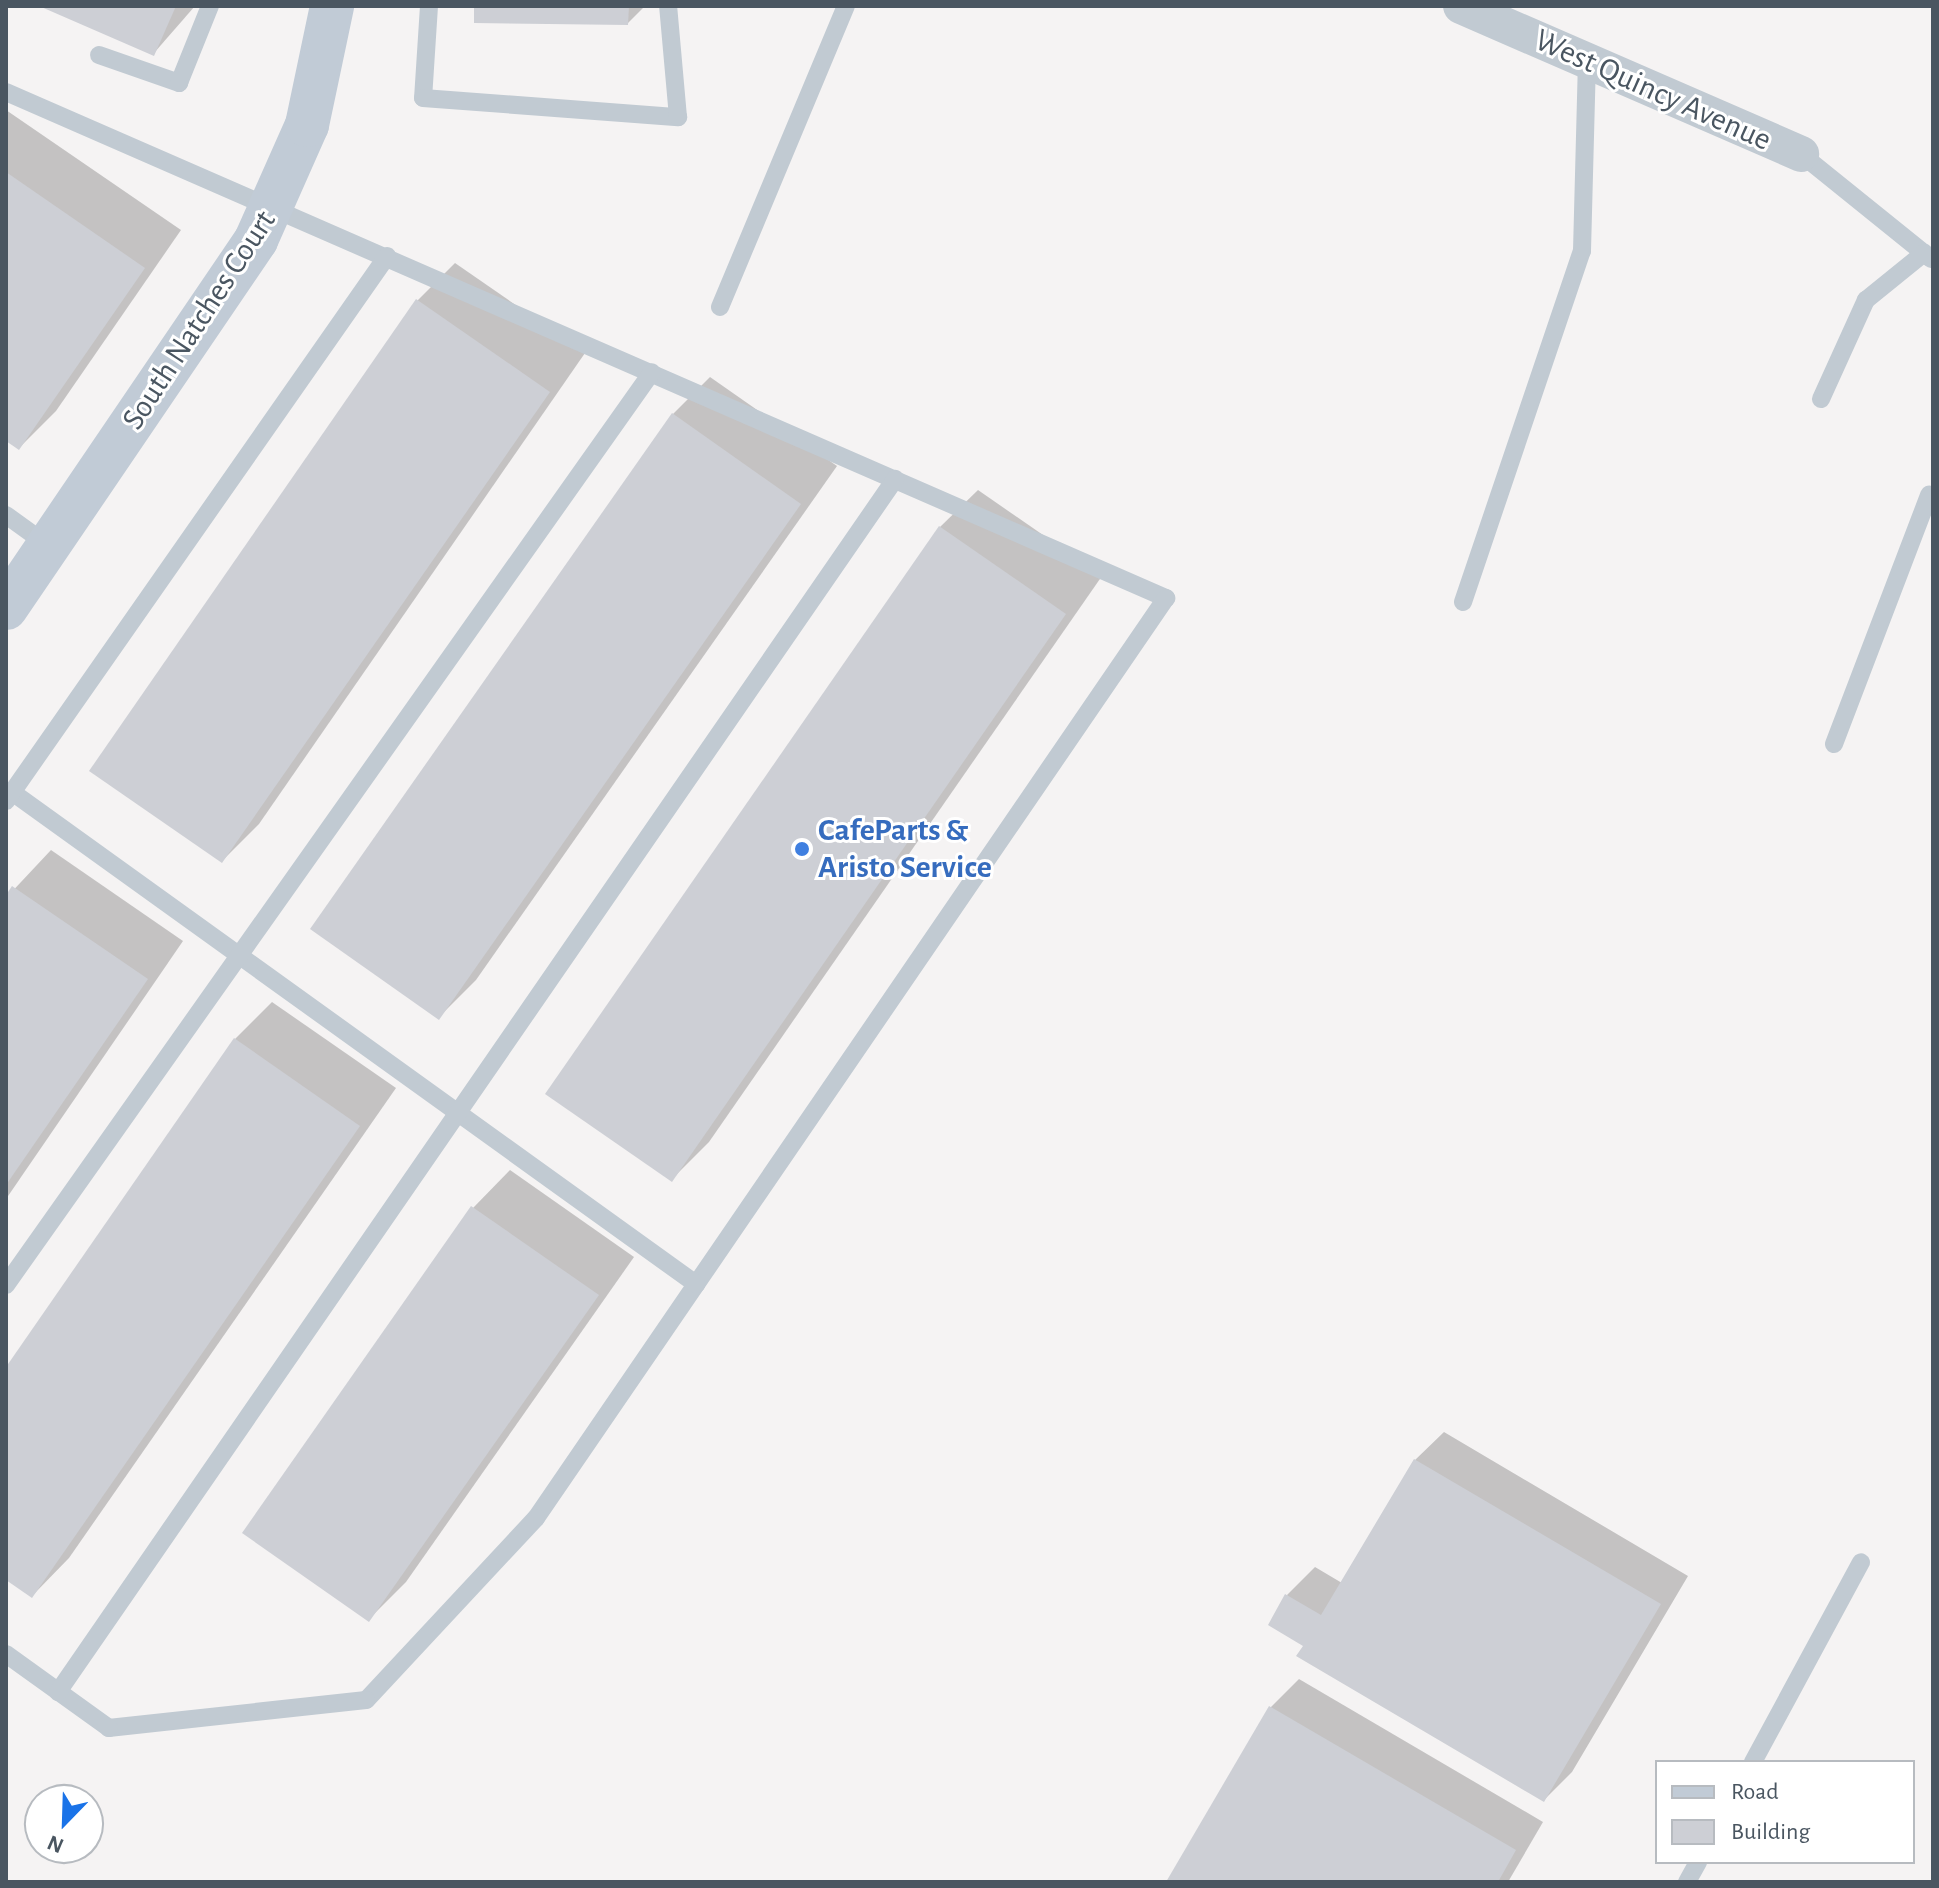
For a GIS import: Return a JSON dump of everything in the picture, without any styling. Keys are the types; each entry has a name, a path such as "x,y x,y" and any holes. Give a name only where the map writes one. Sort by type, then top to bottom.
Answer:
{"street":[{"name":"South Natches Court","path":"6,608 215,303 274,206 307,125 332,6"},
{"name":"West Quincy Avenue","path":"1461,6 1801,154"}],"lane":[{"path":"99,55 179,83 210,6"},
{"path":"429,6 423,98 678,117 668,6"},
{"path":"720,307 846,6"},
{"path":"1463,602 1582,251 1587,61"},
{"path":"6,92 274,206 1166,598 536,1518 366,1700 109,1728 6,1654"},
{"path":"1801,154 1928,257 1866,300 1821,399"},
{"path":"387,256 9,796 459,1110 696,1284"},
{"path":"6,1285 652,372"},
{"path":"58,1692 895,479"},
{"path":"1834,744 1932,493"},
{"path":"6,515 49,546"},
{"path":"1754,1760 1861,1562"},
{"path":"1687,1882 1697,1864"}],"building":[{"path":"39,6 176,6 154,56"},
{"path":"474,6 629,6 628,25 474,23"},
{"path":"6,172 145,268 19,450 6,441"},
{"path":"416,299 550,392 222,863 89,771"},
{"path":"672,413 801,504 439,1020 310,929"},
{"path":"939,526 1066,614 672,1182 545,1094"},
{"path":"12,886 148,979 6,1185 6,895"},
{"path":"234,1038 360,1126 32,1598 6,1580 6,1367"},
{"path":"471,1206 599,1295 369,1622 242,1533"},
{"path":"1414,1459 1661,1604 1544,1802 1296,1656 1303,1646 1268,1625 1285,1594 1321,1615"},
{"path":"1269,1706 1516,1850 1498,1882 1166,1882"}],"place":[{"name":"CafeParts & Aristo Service","path":"802,849"}]}
